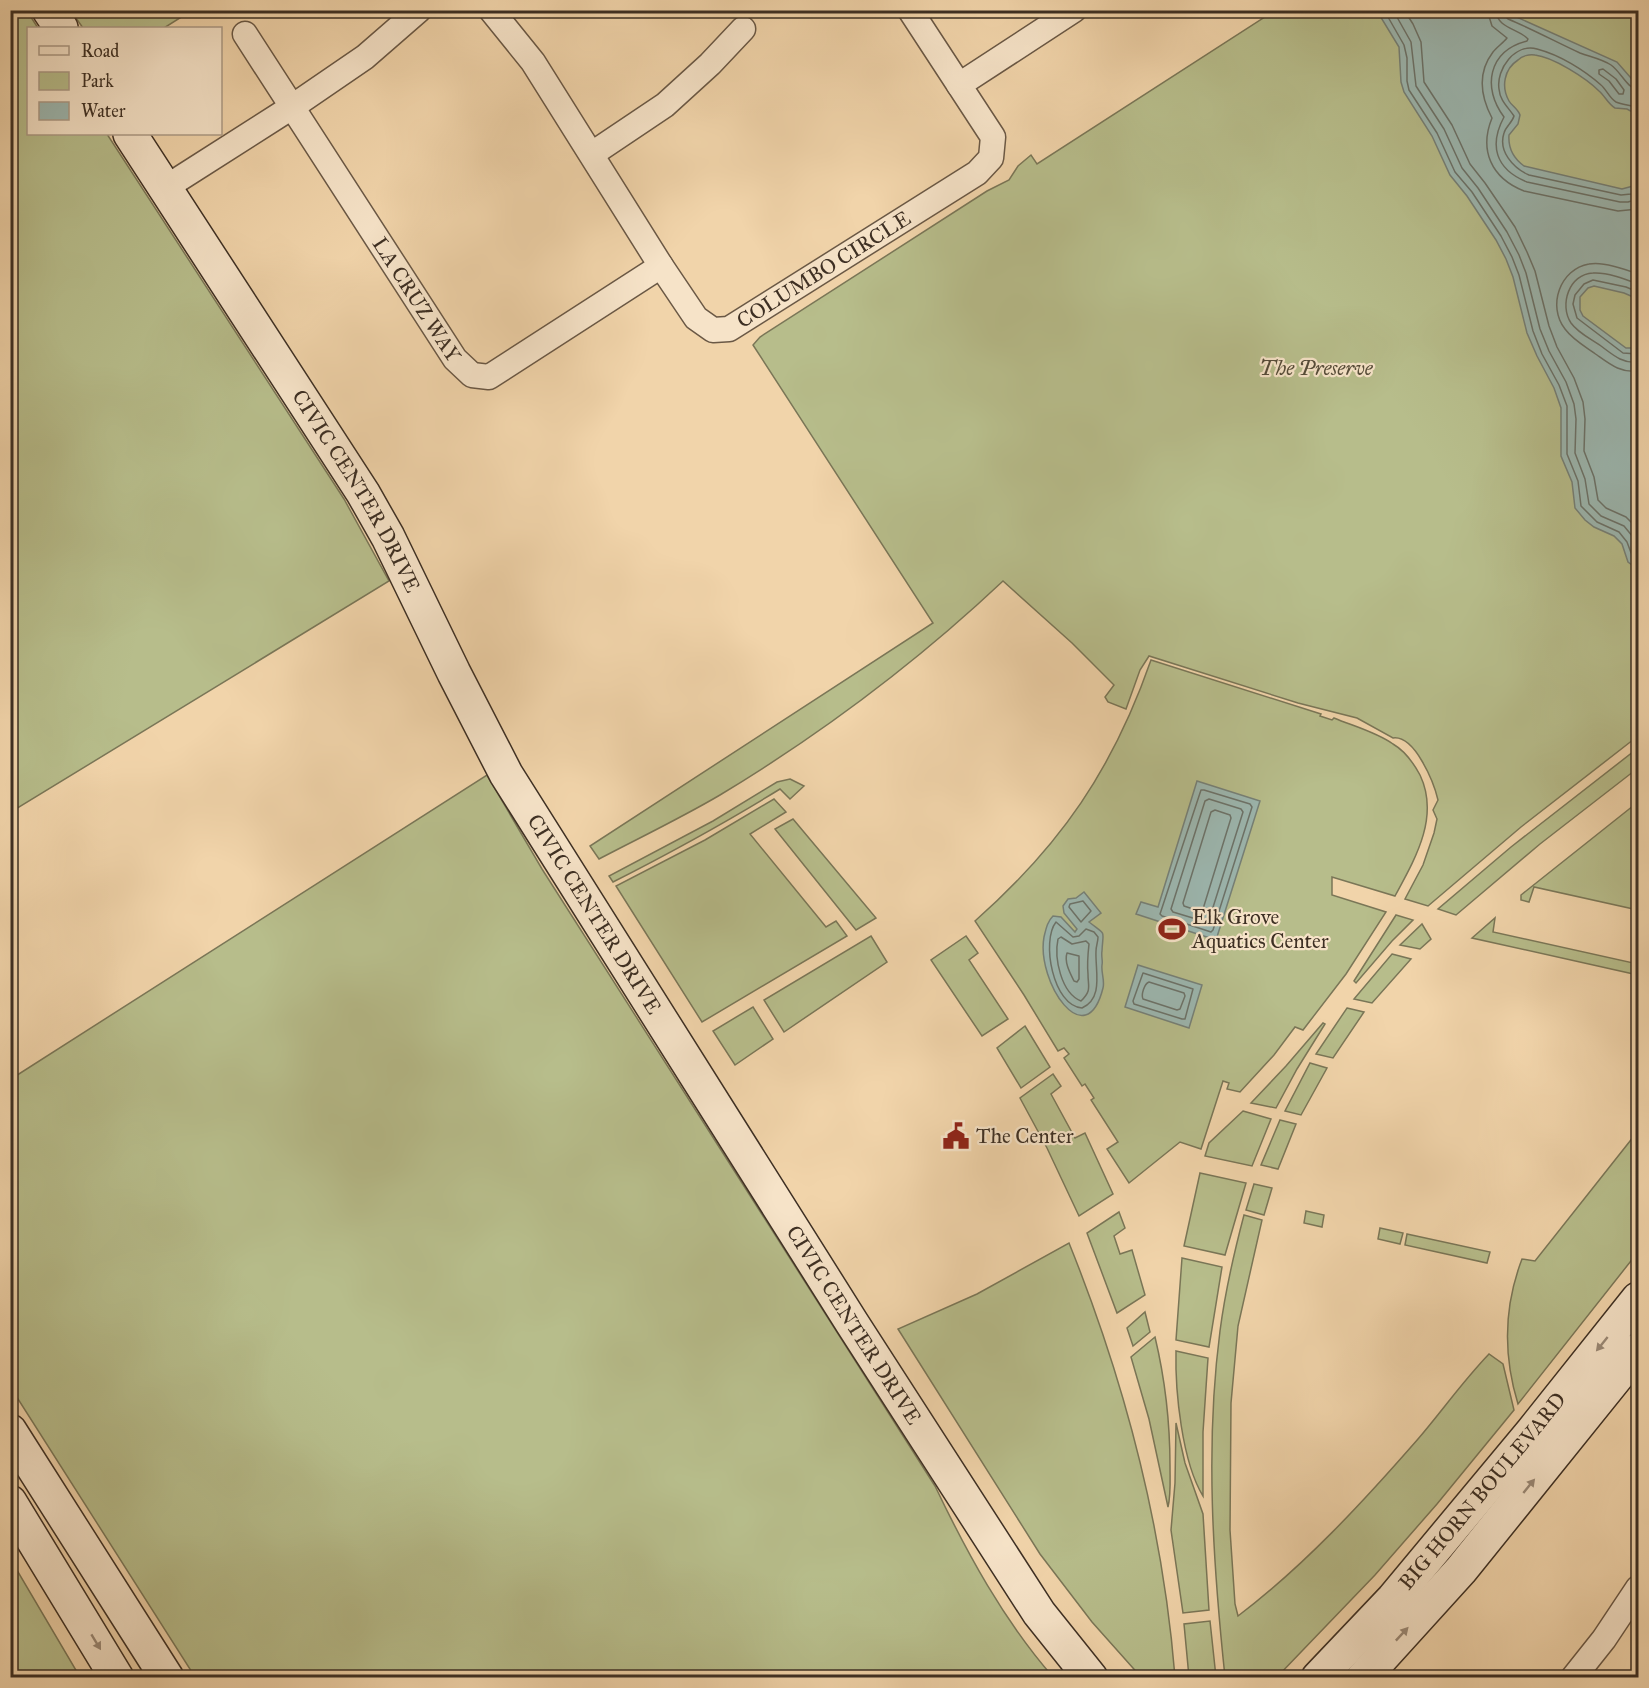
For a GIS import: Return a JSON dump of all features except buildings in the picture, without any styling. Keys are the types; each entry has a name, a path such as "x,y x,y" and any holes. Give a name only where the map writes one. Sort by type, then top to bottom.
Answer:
{"street":[{"path":"49,10 60,27"},
{"path":"165,188 292,108 365,57 419,10"},
{"name":"COLUMBO CIRCLE","path":"491,10 533,62 696,318 713,330 729,329 977,173 991,158 993,137 910,10"},
{"path":"959,85 1074,10"},
{"path":"592,154 665,105 710,64 743,29"},
{"name":"LA CRUZ WAY","path":"245,34 455,359 472,375 489,377 661,266"},
{"name":"CIVIC CENTER DRIVE","path":"131,135 363,493 388,537 493,749 573,882 1039,1613 1090,1677"},
{"name":"BIG HORN BOULEVARD","path":"1318,1677 1380,1614 1428,1558 1638,1299"},
{"name":"BIG HORN BOULEVARD","path":"1363,1677 1461,1570 1638,1350"},
{"path":"10,1431 25,1469 167,1677"},
{"path":"10,1502 35,1512 52,1532 99,1607 140,1635"},
{"path":"10,1502 117,1677"},
{"path":"1573,1677 1604,1639 1638,1588"}],"green space":[{"path":"10,11 27,11 37,27 27,27 27,135 108,135 344,499 389,581 11,812"},
{"path":"71,11 191,11 166,27 82,27"},
{"name":"The Preserve","path":"1274,11 1638,11 1638,736 1521,827 1428,906 1405,899 1423,865 1434,833 1437,819 1433,810 1438,800 1428,772 1409,744 1357,718 1298,703 1149,656 1140,670 1126,709 1108,702 1105,697 1114,685 1072,643 1003,581 937,640 867,696 795,747 705,803 599,859 590,846 933,623 753,345 760,337 987,191 1009,180 1018,166 1031,155 1037,164"},
{"name":"Elk Grove Aquatics Center","path":"1151,660 1321,714 1320,716 1332,720 1334,718 1379,736 1401,750 1415,766 1425,791 1427,806 1426,822 1417,853 1395,896 1332,877 1332,895 1386,912 1346,974 1303,1030 1295,1027 1274,1055 1240,1092 1227,1089 1229,1083 1223,1081 1201,1149 1180,1142 1129,1183 1107,1149 1118,1142 1091,1100 1094,1098 1085,1084 1082,1086 1064,1058 1069,1054 1064,1048 1058,1051 975,921 1033,863 1081,803 1120,736"},
{"path":"1638,748 1638,768 1540,844 1456,915 1438,909 1511,847"},
{"path":"487,775 542,869 935,1486 973,1561 1003,1610 1053,1677 195,1677 11,1388 11,1079"},
{"path":"790,779 804,786 790,799 780,789 739,814 613,882 609,876 713,821 777,782"},
{"path":"774,799 786,812 750,834 826,927 836,921 847,936 702,1022 616,886 705,840"},
{"path":"1638,802 1638,910 1534,887 1529,902 1521,900 1521,895"},
{"path":"793,819 876,918 856,930 775,829"},
{"path":"1396,915 1413,920 1356,983 1354,981"},
{"path":"1495,918 1493,932 1638,964 1638,975 1472,938"},
{"path":"1422,924 1431,939 1420,949 1400,945"},
{"path":"871,936 887,962 784,1032 764,1000"},
{"path":"966,936 978,953 969,960 1008,1019 982,1036 931,960"},
{"path":"1392,954 1411,959 1372,1003 1354,999"},
{"path":"753,1007 773,1039 735,1065 713,1031"},
{"path":"1347,1008 1364,1012 1333,1058 1316,1054"},
{"path":"1323,1023 1325,1024 1276,1108 1251,1103 1286,1066"},
{"path":"1025,1026 1050,1067 1021,1088 997,1048"},
{"path":"1310,1063 1327,1068 1301,1115 1285,1111"},
{"path":"1053,1074 1061,1086 1051,1094 1075,1138 1085,1133 1113,1194 1079,1216 1020,1098"},
{"path":"1243,1111 1271,1119 1252,1166 1205,1156 1209,1143"},
{"path":"1280,1120 1296,1124 1278,1169 1261,1165"},
{"path":"1638,1131 1638,1252 1518,1404 1510,1367 1508,1331 1512,1295 1522,1259 1535,1261"},
{"path":"1200,1173 1246,1183 1225,1255 1184,1246"},
{"path":"1254,1184 1272,1188 1264,1215 1246,1210"},
{"path":"1306,1211 1324,1215 1322,1227 1304,1223"},
{"path":"1119,1212 1125,1228 1114,1236 1120,1254 1132,1250 1145,1295 1117,1313 1087,1233"},
{"path":"1244,1215 1262,1220 1238,1326 1231,1403 1230,1530 1235,1604 1238,1616 1309,1555 1354,1510 1418,1439 1489,1354 1503,1364 1514,1410 1375,1575 1277,1677 1225,1677 1217,1591 1212,1504 1215,1374 1224,1302"},
{"path":"1380,1228 1403,1233 1400,1244 1378,1239"},
{"path":"1407,1234 1490,1252 1487,1263 1405,1245"},
{"path":"1069,1243 1108,1348 1138,1456 1161,1566 1175,1677 1141,1677 1092,1622 1040,1554 898,1329 977,1294"},
{"path":"1182,1258 1222,1267 1209,1347 1176,1340"},
{"path":"1145,1312 1150,1332 1133,1346 1127,1328"},
{"path":"1155,1337 1168,1417 1170,1498 1168,1507 1149,1419 1131,1357"},
{"path":"1176,1351 1208,1358 1203,1432 1203,1496 1190,1465 1181,1426"},
{"path":"1176,1423 1185,1463 1203,1514 1209,1610 1183,1613 1171,1530 1175,1483"},
{"path":"11,1560 80,1677 11,1677"},
{"path":"1210,1621 1216,1677 1189,1677 1184,1624"}],"water":[{"path":"1377,11 1503,11 1617,62 1638,86 1638,115 1627,109 1615,108 1578,74 1542,57 1524,56 1513,64 1505,79 1505,90 1509,101 1520,115 1518,124 1509,135 1509,144 1514,156 1524,166 1622,189 1633,186 1638,181 1638,299 1594,286 1588,288 1580,297 1580,310 1583,316 1626,348 1638,348 1638,565 1628,562 1622,544 1614,536 1594,527 1575,508 1572,482 1561,456 1561,408 1554,388 1527,333 1513,277 1506,259 1467,196 1450,175 1432,136 1404,92 1401,82 1399,47"},
{"path":"1197,781 1260,801 1216,940 1136,914 1141,902 1158,907"},
{"path":"1084,892 1101,913 1089,922 1103,933 1104,982 1095,1007 1085,1015 1075,1014 1064,1005 1047,974 1044,955 1045,931 1053,916 1061,917 1075,932 1077,929 1064,913 1063,906 1068,899 1076,898"},
{"path":"1138,965 1202,985 1189,1028 1125,1007"}],"place":[{"name":"Elk Grove Aquatics Center","path":"1172,929"},
{"name":"The Center","path":"956,1136"}]}
